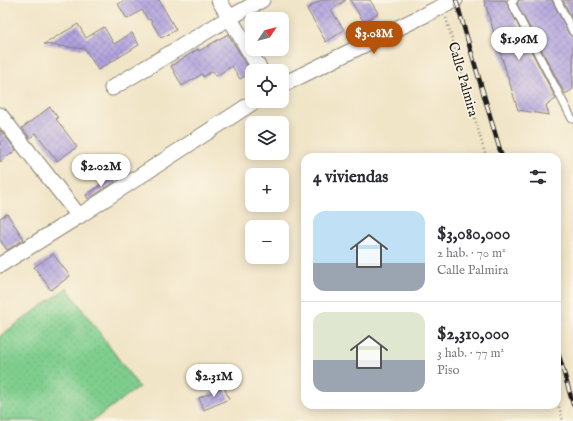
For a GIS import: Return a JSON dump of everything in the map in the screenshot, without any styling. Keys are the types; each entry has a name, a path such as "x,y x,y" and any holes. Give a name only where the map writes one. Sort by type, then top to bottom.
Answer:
{"street":[{"path":"219,0 257,64"},
{"path":"112,88 262,0"},
{"path":"289,81 446,2"},
{"path":"0,265 79,216 245,108"},
{"path":"0,115 79,216"}],"lane":[{"path":"514,0 511,2 573,119"},
{"path":"557,0 573,32"}],"path":[{"name":"Calle Palmira","path":"446,2 485,153"},
{"path":"560,409 563,421"}],"green space":[{"path":"67,288 139,387 92,421 0,421 0,336"}],"building":[{"path":"125,0 159,0 176,30 161,38 150,19 148,20 142,10 127,19 118,4"},
{"path":"321,0 346,0 331,10 344,30 326,42 307,9"},
{"path":"350,0 370,0 378,13 364,22"},
{"path":"484,0 506,0 556,99 546,105 549,115 518,110"},
{"path":"519,0 552,0 569,34 573,37 573,89 565,94 517,4"},
{"path":"563,0 573,0 573,21"},
{"path":"78,24 86,38 104,27 114,44 132,33 139,45 98,70 85,49 44,44"},
{"path":"228,34 246,64 245,76 240,79 232,66 216,76 213,71 203,77 202,74 182,86 171,66 198,49 199,51"},
{"path":"50,107 58,118 56,119 77,147 57,161 36,133 30,138 22,128"},
{"path":"0,130 16,150 0,162"},
{"path":"112,177 115,182 88,199 86,195"},
{"path":"7,214 24,239 7,250 0,240 0,218"},
{"path":"53,254 70,276 51,290 34,267"},
{"path":"224,387 229,399 204,410 199,398"}],"railway":[{"path":"456,0 501,153"},
{"path":"561,363 573,404"}]}
